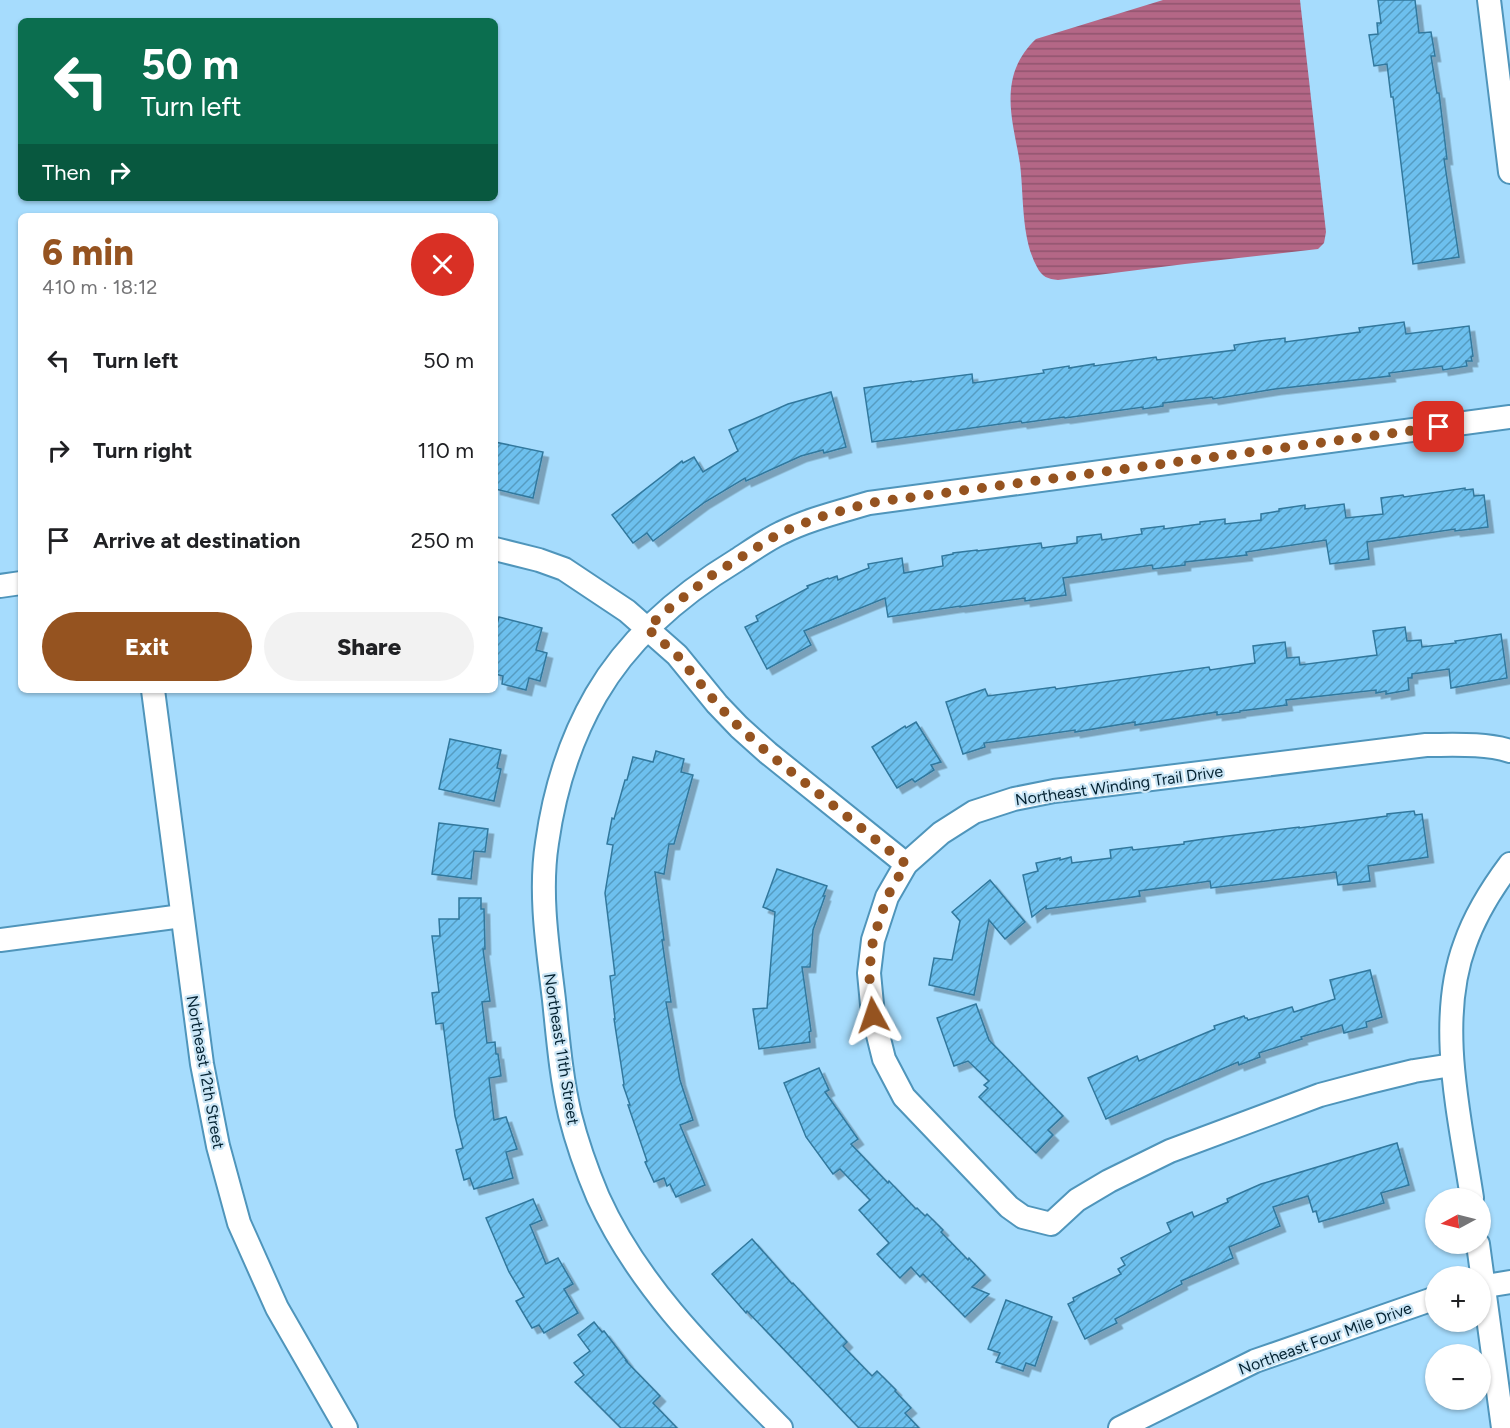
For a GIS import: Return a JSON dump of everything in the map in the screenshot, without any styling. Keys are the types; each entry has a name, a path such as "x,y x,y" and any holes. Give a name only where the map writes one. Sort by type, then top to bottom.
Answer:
{"street":[{"path":"1489,0 1509,159"},
{"name":"Northeast 11th Street","path":"781,1428 703,1348 637,1266 599,1198 582,1155 570,1114 545,931 546,845 566,762 596,696 614,669 647,628 711,576 780,533 817,518 869,503 1510,417"},
{"path":"498,550 564,569 627,611 677,655 739,727 906,864"},
{"path":"0,586 18,583"},
{"name":"Northeast 12th Street","path":"153,693 202,1064 218,1146 239,1223 277,1308 343,1427"},
{"name":"Northeast Winding Trail Drive","path":"1452,1065 1414,1071 1320,1095 1170,1151 1109,1181 1077,1200 1051,1224 1023,1217 1009,1207 904,1097 884,1059 873,1015 869,973 873,940 887,897 906,864 941,833 974,812 1014,799 1054,791 1426,745 1468,745 1510,751"},
{"path":"1470,1188 1452,1065 1450,1020 1455,980 1464,944 1478,914 1510,864"},
{"path":"0,940 182,916"},
{"path":"1491,1285 1510,1282"},
{"name":"Northeast Four Mile Drive","path":"1120,1428 1255,1361 1425,1302"},
{"path":"1489,1332 1503,1428"}],"shaded area":[{"path":"1163,0 1300,0 1326,232 1324,243 1318,249 1058,280 1048,278 1037,267 1028,243 1011,102 1015,70 1024,53 1036,39"}],"building":[{"path":"1378,0 1415,0 1419,33 1431,32 1435,56 1431,56 1437,93 1439,93 1447,159 1444,159 1459,257 1413,264 1387,64 1374,66 1369,35 1378,34 1377,23 1381,23"},
{"path":"1404,322 1406,334 1469,326 1472,361 1466,361 1467,366 1443,370 1442,366 1389,373 1390,376 1275,389 1213,399 1212,397 1163,403 1163,406 1143,409 1143,407 1022,423 1021,421 872,442 864,388 972,374 973,383 1044,373 1043,370 1069,366 1069,368 1094,364 1094,366 1156,357 1157,360 1235,350 1234,345 1285,338 1285,342 1360,332 1359,328"},
{"path":"831,392 846,447 801,456 746,481 745,478 705,502 653,541 647,533 633,543 612,515 682,461 683,463 694,457 703,472 738,451 729,430 788,404"},
{"path":"498,443 543,452 533,498 498,490"},
{"path":"1465,488 1465,490 1473,489 1474,496 1484,495 1488,527 1455,531 1455,529 1367,542 1369,559 1330,564 1326,540 1246,552 1247,555 1185,562 1185,565 1153,569 1152,565 1063,578 1066,595 1025,601 1025,598 888,617 885,598 804,631 811,645 767,669 745,627 758,621 756,616 808,588 807,586 837,576 838,580 869,568 868,564 902,558 904,573 943,566 942,556 953,553 1041,543 1042,548 1077,543 1077,537 1101,534 1102,540 1142,534 1141,529 1164,526 1164,529 1225,519 1225,524 1261,520 1261,514 1305,505 1305,509 1344,504 1346,518 1383,514 1381,498"},
{"path":"499,617 542,628 536,650 547,653 540,681 529,678 526,690 502,684 503,676 498,675"},
{"path":"1405,627 1407,641 1421,640 1422,647 1501,634 1507,678 1451,688 1449,669 1412,674 1412,678 1408,678 1409,690 1386,694 1386,691 1376,693 1376,690 1286,700 1287,705 1240,712 1217,715 1217,712 1135,725 1135,722 984,743 985,747 963,754 946,702 985,689 988,696 1255,663 1253,646 1285,642 1287,658 1299,657 1300,665 1377,655 1373,631"},
{"path":"916,722 941,762 931,765 934,770 915,782 912,779 897,788 872,747 905,726 906,728"},
{"path":"450,739 501,750 497,768 501,769 494,801 439,789"},
{"path":"656,751 684,759 681,772 693,775 674,844 669,844 664,874 655,872 671,1002 666,1002 680,1080 693,1120 680,1125 705,1185 676,1197 670,1184 667,1186 664,1178 654,1182 645,1162 647,1161 623,1085 614,1019 610,976 615,975 605,893 613,845 607,844 612,818 614,819 633,757 653,762"},
{"path":"1414,811 1415,815 1422,814 1428,857 1368,866 1370,881 1338,885 1336,872 1211,888 1210,881 1139,891 1140,896 1046,909 1046,906 1032,917 1023,875 1038,871 1036,863 1071,857 1072,863 1111,858 1110,850 1132,847 1133,850 1184,844 1184,842 1204,839"},
{"path":"439,823 488,829 485,852 474,851 471,879 432,874"},
{"path":"777,869 827,886 813,930 810,967 802,967 811,1031 809,1032 810,1042 759,1049 753,1009 767,1008 775,912 763,907"},
{"path":"990,880 1025,922 1005,939 989,920 974,995 929,985 934,958 952,960 960,921 952,912"},
{"path":"459,898 481,898 481,909 484,909 485,949 483,949 490,1001 482,1002 487,1043 495,1042 501,1076 489,1078 494,1120 506,1117 517,1149 506,1152 513,1178 474,1189 470,1178 464,1180 456,1150 463,1148 455,1116 443,1023 436,1024 432,993 439,992 432,936 440,936 439,919 459,919"},
{"path":"1370,970 1382,1017 1366,1022 1367,1027 1344,1033 1342,1025 1301,1037 1302,1039 1259,1053 1260,1057 1239,1065 1238,1062 1106,1119 1088,1078 1137,1056 1139,1061 1215,1029 1214,1026 1244,1016 1248,1020 1292,1007 1294,1012 1335,999 1330,980"},
{"path":"976,1004 989,1040 1063,1116 1048,1130 1053,1135 1036,1153 979,1097 988,1088 984,1085 989,1081 968,1061 954,1066 937,1018"},
{"path":"819,1068 829,1090 825,1092 858,1139 851,1144 916,1209 925,1216 927,1214 943,1230 941,1232 985,1275 972,1287 989,1294 965,1317 923,1274 920,1277 911,1267 900,1278 877,1254 889,1243 859,1210 870,1200 840,1169 833,1174 806,1137 784,1083"},
{"path":"1397,1143 1409,1185 1381,1193 1384,1203 1319,1222 1308,1196 1273,1207 1280,1226 1229,1247 1233,1258 1181,1281 1182,1284 1115,1319 1117,1323 1085,1339 1068,1304 1074,1301 1073,1298 1121,1274 1118,1269 1125,1265 1121,1258 1171,1232 1167,1223 1192,1212 1194,1217 1261,1184"},
{"path":"533,1199 542,1220 530,1225 546,1264 558,1258 573,1284 564,1289 578,1313 544,1333 539,1325 532,1328 516,1301 524,1297 509,1272 486,1218"},
{"path":"752,1239 847,1342 843,1346 872,1376 877,1371 896,1390 911,1408 905,1413 919,1428 859,1428 747,1311 746,1313 712,1274"},
{"path":"1006,1300 1052,1317 1035,1366 1026,1363 1023,1371 996,1362 1000,1353 988,1349"},
{"path":"594,1322 602,1332 604,1331 626,1361 660,1396 653,1403 677,1428 621,1428 575,1382 584,1375 574,1363 590,1351 578,1335"}],"route":[{"path":"873,1015 869,973 873,940 887,897 906,864 739,727 670,647 647,628 711,576 780,533 817,518 869,503 1439,427"}]}
